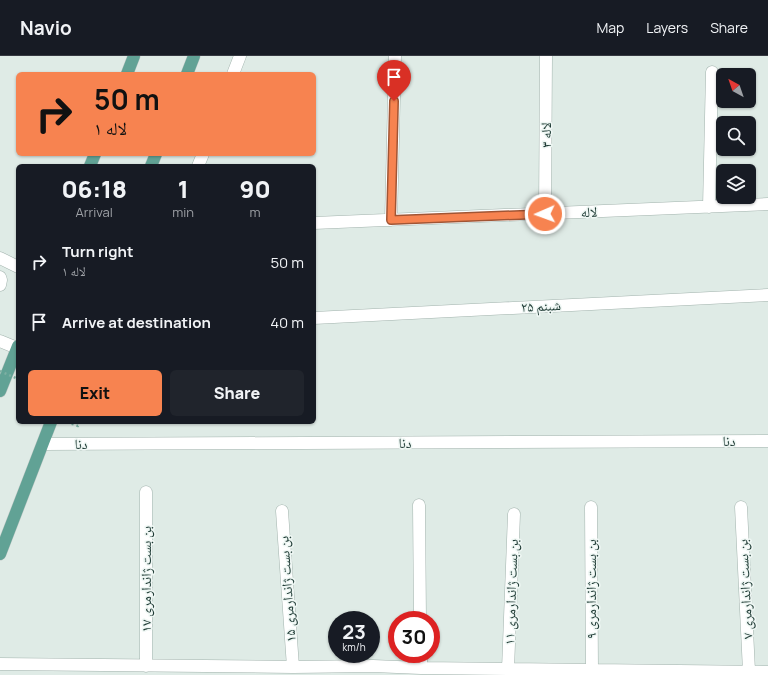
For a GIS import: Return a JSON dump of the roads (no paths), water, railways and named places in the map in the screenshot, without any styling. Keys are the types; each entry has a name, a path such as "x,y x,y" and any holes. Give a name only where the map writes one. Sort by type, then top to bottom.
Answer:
{"main road":[{"path":"128,72 134,56"},
{"path":"188,72 194,56"},
{"path":"0,391 16,352"},
{"path":"0,554 50,424"}],"street":[{"path":"235,72 240,56"},
{"path":"391,220 395,56"},
{"name":"لاله ۳","path":"545,214 546,56"},
{"path":"709,207 712,72"},
{"name":"لاله","path":"316,223 768,204"},
{"path":"0,258 16,266"},
{"path":"0,277 0,285"},
{"name":"شبنم ۲۵","path":"316,318 768,295"},
{"path":"0,341 16,346"},
{"name":"دنا","path":"43,444 768,441"},
{"name":"بن بست ژاندارمری ۱۷","path":"146,492 146,666"},
{"path":"419,505 420,611"},
{"name":"بن بست ژاندارمری ۹","path":"591,507 592,670"},
{"name":"بن بست ژاندارمری ۷","path":"741,507 749,671"},
{"name":"بن بست ژاندارمری ۱۵","path":"282,510 293,667"},
{"name":"بن بست ژاندارمری ۱۱","path":"508,669 514,514"},
{"path":"421,663 421,668"},
{"path":"0,664 112,670 146,666 250,671 293,667 374,670 421,668 508,669 557,672 592,670 652,673 768,672"}]}
